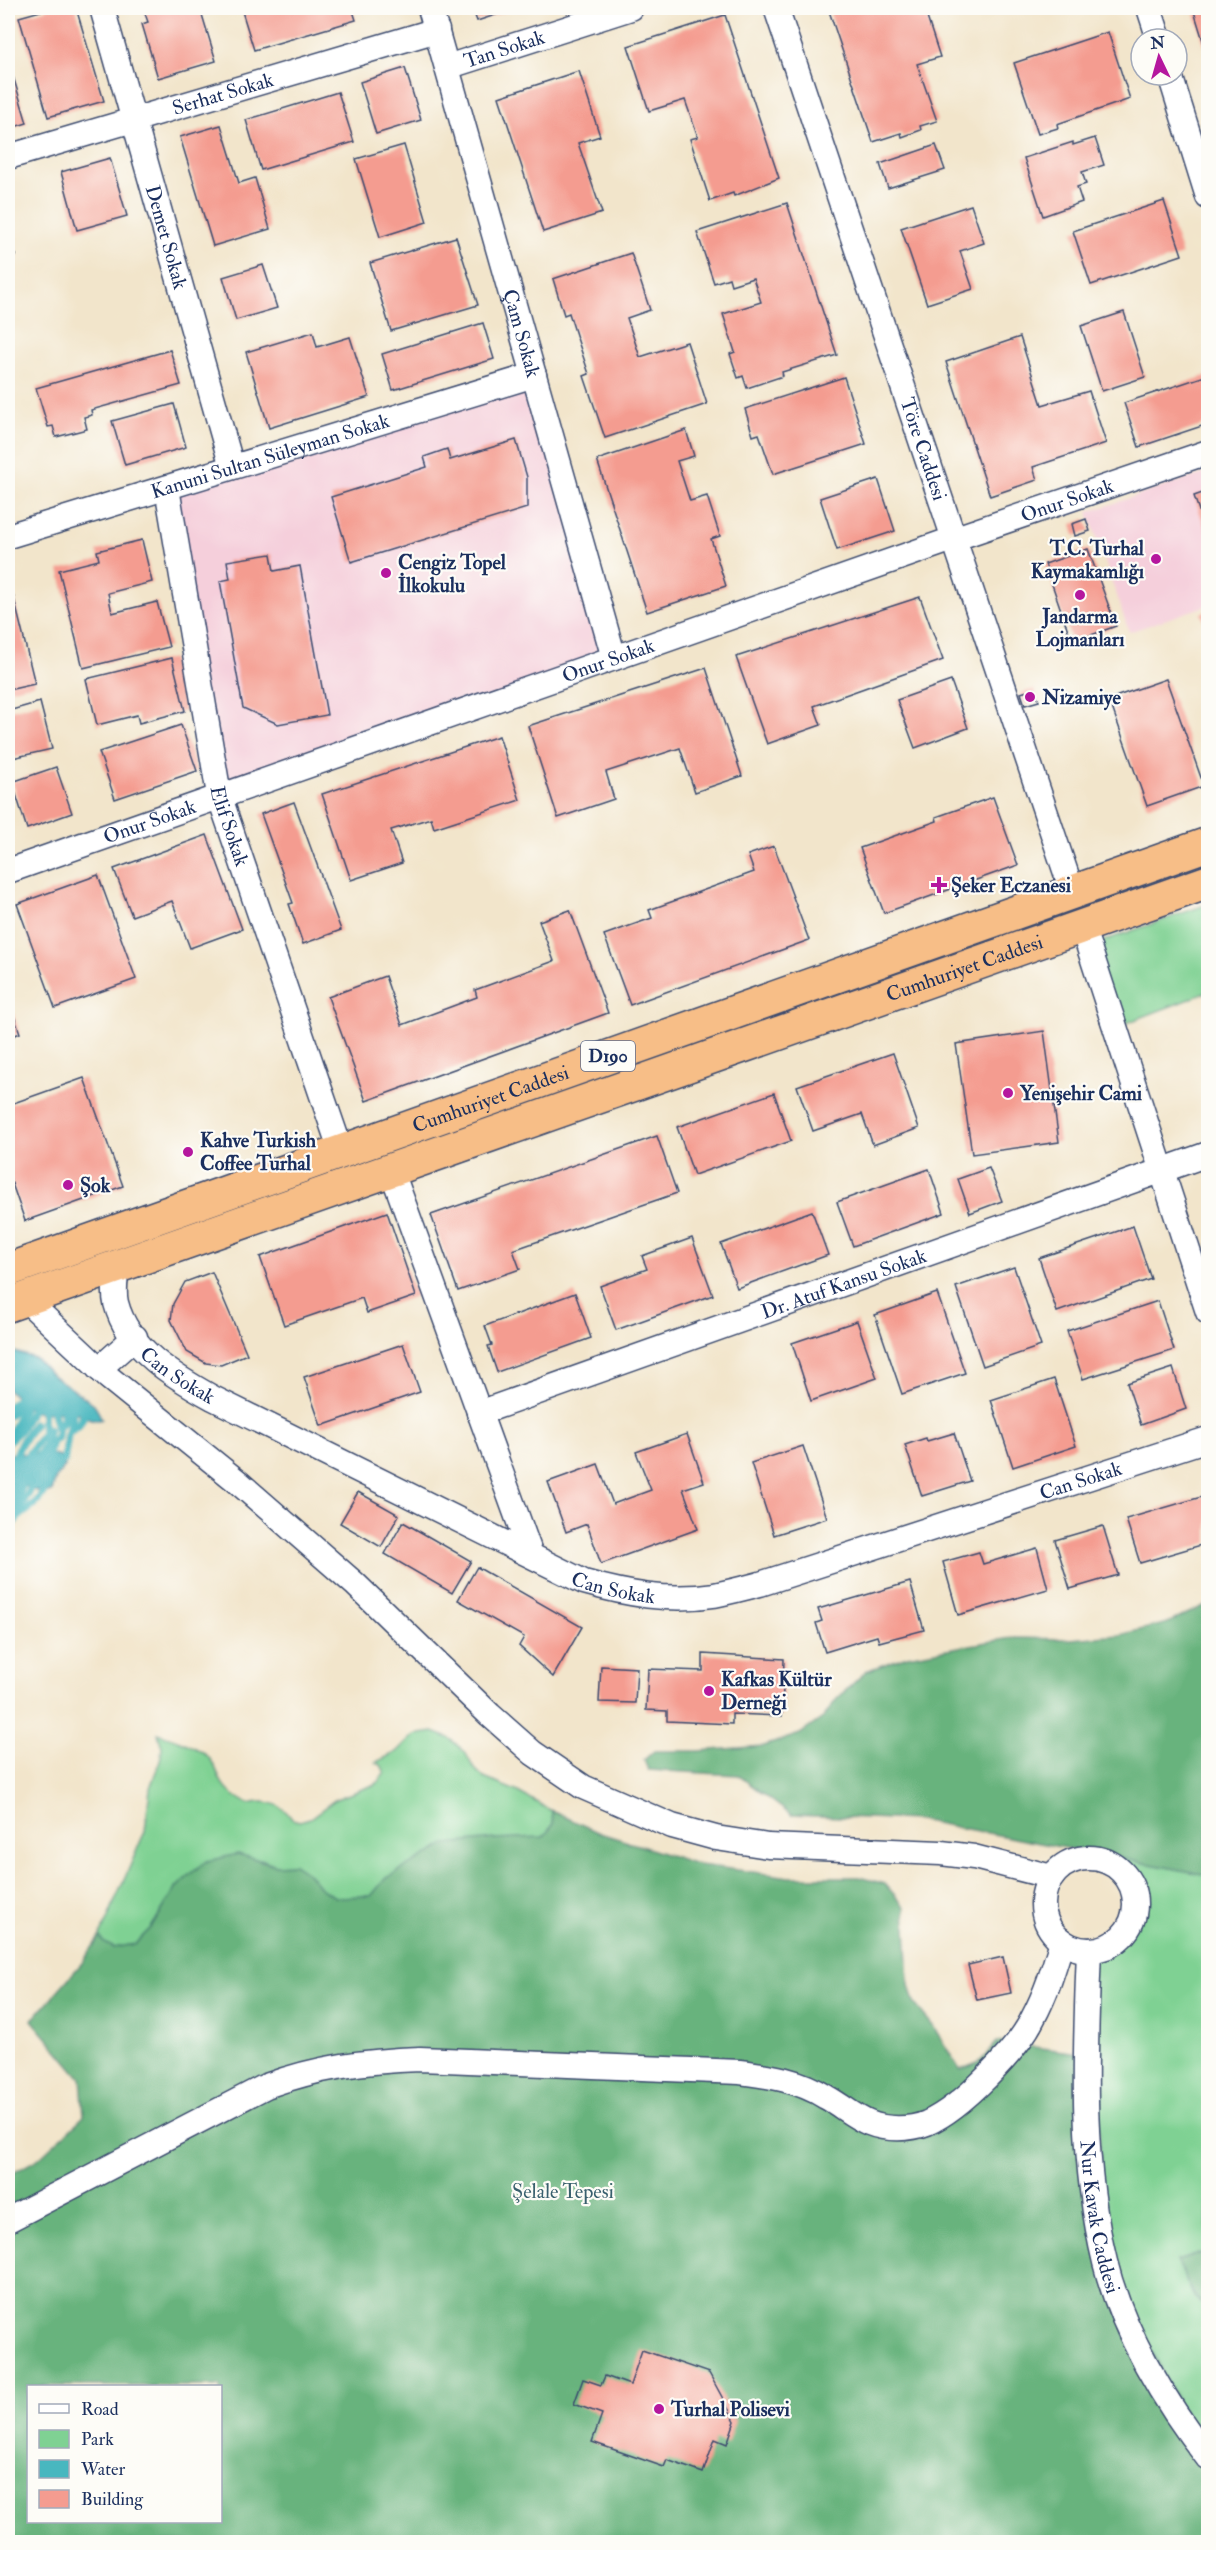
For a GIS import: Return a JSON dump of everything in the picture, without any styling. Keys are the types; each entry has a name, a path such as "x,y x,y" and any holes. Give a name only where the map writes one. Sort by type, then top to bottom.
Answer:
{"highway":[{"name":"Cumhuriyet Caddesi","path":"9,1269 1209,844"},
{"name":"Cumhuriyet Caddesi","path":"16,1302 1209,882"},
{"path":"104,1235 117,1266"},
{"path":"9,1269 16,1302"}],"street":[{"name":"Demet Sokak","path":"102,8 232,467"},
{"name":"Tan Sokak","path":"447,67 631,8"},
{"name":"Töre Caddesi","path":"776,8 1072,891"},
{"path":"1149,8 1155,27"},
{"name":"Serhat Sokak","path":"8,157 134,120 434,19"},
{"name":"Çam Sokak","path":"434,19 614,658"},
{"path":"1174,87 1209,197"},
{"name":"Kanuni Sultan Süleyman Sokak","path":"8,536 534,375"},
{"name":"Onur Sokak","path":"8,871 953,539 1209,453"},
{"name":"Elif Sokak","path":"167,488 219,795 341,1151"},
{"path":"1082,926 1209,1312"},
{"name":"Dr. Atuf Kansu Sokak","path":"479,1413 1209,1154"},
{"path":"391,1169 531,1555"},
{"name":"Can Sokak","path":"117,1266 116,1304 135,1338 151,1358 169,1373 206,1394 584,1582 625,1593 671,1598 713,1595 760,1584 1209,1439"},
{"path":"16,1302 238,1482 355,1584 490,1715 533,1753 583,1787 672,1826 716,1838 768,1846 941,1853 974,1857 1052,1877"},
{"path":"99,1369 135,1338"},
{"path":"1089,1858 1103,1860 1116,1866 1130,1884 1135,1904 1133,1918 1127,1931 1104,1948 1089,1950 1075,1948 1062,1941 1048,1925 1043,1904 1045,1890 1052,1877 1062,1867 1075,1860 1089,1858"},
{"path":"8,2220 266,2086 301,2074 369,2061 420,2060 740,2072 776,2076 805,2085 870,2123 903,2128 915,2127 946,2112 996,2067 1017,2042 1032,2020 1046,1990 1062,1941"},
{"name":"Nur Kavak Caddesi","path":"1089,1950 1085,2054 1087,2116 1096,2221 1106,2265 1142,2357 1169,2403 1209,2458"}],"shaded area":[{"name":"Cengiz Topel İlkokulu","path":"534,375 614,658 219,795 167,488"},
{"name":"T.C. Turhal Kaymakamlığı","path":"1208,472 1208,605 1129,632 1088,512"}],"green space":[{"path":"1208,904 1208,992 1116,1027 1089,946"},
{"path":"1208,1604 1208,1875 919,1820 791,1815 738,1775 648,1770 644,1760 654,1751 698,1751 764,1746 800,1734 824,1717 836,1700 866,1671 907,1656 1011,1638 1070,1639 1120,1635 1168,1623"},
{"path":"433,1732 449,1738 465,1752 473,1767 484,1778 516,1791 552,1811 553,1825 543,1838 494,1839 386,1878 372,1896 335,1897 320,1888 309,1874 294,1864 276,1865 261,1859 207,1861 176,1888 151,1928 135,1944 114,1948 103,1942 100,1936 145,1831 150,1788 160,1761 162,1748 158,1733 204,1753 213,1763 225,1787 241,1800 249,1804 267,1802 273,1804 283,1809 292,1819 300,1821 310,1818 336,1799 376,1784 385,1773 381,1765 376,1762 397,1752 414,1735"},
{"name":"Şelale Tepesi","path":"552,1811 600,1833 700,1865 790,1877 860,1877 885,1884 905,1907 909,1985 914,2003 933,2026 960,2070 980,2062 997,2042 1085,2054 1106,2265 1208,2458 1208,2542 8,2542 8,2176 38,2159 84,2116 81,2078 32,2020 82,1963 100,1936 103,1942 114,1948 135,1944 151,1928 176,1888 207,1861 238,1854 276,1865 294,1864 309,1874 320,1888 335,1897 371,1896 386,1878 447,1844 543,1837 553,1825"},
{"path":"1105,1855 1208,1875 1208,2251 1177,2261 1194,2297 1208,2309 1208,2458 1106,2265 1089,1950 1107,1945 1121,1936 1130,1924 1135,1911 1134,1897 1129,1883 1119,1870 1103,1860"},
{"path":"1208,2251 1208,2309 1195,2297 1177,2261"}],"water":[{"path":"8,1350 35,1358 51,1374 94,1404 102,1419 90,1419 71,1411 38,1412 26,1407 8,1390"},
{"path":"46,1453 61,1458 65,1466 55,1480 52,1492 45,1494 22,1485 8,1484 8,1454"}],"building":[{"path":"51,8 76,8 104,101 48,117 19,17"},
{"path":"143,8 200,8 216,61 158,78 142,24 148,22"},
{"path":"241,8 352,8 356,20 254,50"},
{"path":"472,8 517,8 477,21"},
{"path":"828,8 924,8 940,57 917,64 937,121 920,126 921,130 902,137 901,133 873,142"},
{"path":"1193,8 1208,8 1208,46 1205,47"},
{"path":"725,15 779,178 734,196 733,193 710,201 690,139 698,137 685,100 649,111 628,46"},
{"path":"1108,32 1130,99 1057,124 1058,128 1038,134 1014,63"},
{"path":"405,68 421,120 376,134 360,82"},
{"path":"579,71 600,136 578,143 602,213 543,232 499,97"},
{"path":"13,76 27,123 8,129 8,78"},
{"path":"338,92 354,142 261,170 246,120"},
{"path":"221,125 239,183 255,178 270,229 213,246 180,137"},
{"path":"1095,138 1104,165 1082,172 1086,184 1077,187 1082,202 1043,216 1024,158 1073,142 1073,145"},
{"path":"404,145 427,222 380,237 356,159"},
{"path":"936,145 945,170 888,188 880,164"},
{"path":"110,158 127,216 77,230 61,172"},
{"path":"1164,201 1182,255 1091,285 1073,231"},
{"path":"787,203 837,355 782,372 783,376 747,388 743,376 738,378 730,354 735,352 723,314 761,302 753,278 731,285 729,278 714,283 697,232"},
{"path":"971,205 984,243 960,251 973,289 927,304 901,228"},
{"path":"8,227 16,256 8,259"},
{"path":"456,237 478,305 391,331 370,263"},
{"path":"631,253 650,310 627,318 640,357 687,342 707,404 605,438 584,376 589,374 569,313 564,315 553,279"},
{"path":"263,265 277,308 236,320 223,277"},
{"path":"1124,312 1145,377 1102,391 1081,326"},
{"path":"483,323 494,359 393,390 382,354"},
{"path":"313,332 317,347 350,337 369,397 269,428 246,352"},
{"path":"1020,337 1042,405 1089,391 1106,443 1033,467 1037,480 990,496 946,362"},
{"path":"170,350 181,385 91,410 92,415 84,417 87,429 56,437 53,426 48,427 36,388"},
{"path":"1208,375 1208,424 1139,447 1124,403"},
{"path":"844,377 866,444 773,474 759,434 753,436 745,409"},
{"path":"174,404 186,447 125,465 112,421"},
{"path":"686,430 694,456 677,461 690,501 707,496 720,536 711,539 726,586 647,612 597,460"},
{"path":"516,440 527,477 527,508 351,562 331,497 427,467 424,457 447,449 450,460"},
{"path":"878,479 895,531 837,550 820,498"},
{"path":"8,482 12,501 8,502"},
{"path":"1208,491 1208,537 1194,496"},
{"path":"1086,519 1090,531 1075,536 1072,524"},
{"path":"142,540 152,582 108,593 112,613 157,602 169,647 83,668 59,570 99,560 97,551"},
{"name":"Jandarma Lojmanları","path":"1088,549 1116,626 1072,642 1045,564"},
{"path":"271,554 274,571 300,566 327,715 278,724 243,708 220,581 230,579 227,561"},
{"path":"10,582 35,684 8,690 8,583"},
{"path":"920,597 943,660 814,706 821,725 767,744 736,657"},
{"path":"1208,610 1208,633 1201,613"},
{"path":"172,658 185,711 139,723 137,715 97,725 86,679"},
{"path":"706,668 742,776 695,792 680,748 606,772 614,799 558,818 528,726"},
{"path":"1166,679 1204,786 1147,806 1109,699"},
{"path":"951,681 968,728 915,748 897,700"},
{"name":"Nizamiye","path":"1034,689 1039,701 1025,705 1021,693"},
{"path":"40,702 52,749 8,759 8,711"},
{"path":"181,725 197,771 115,799 99,752"},
{"path":"499,736 520,800 434,828 431,818 391,830 402,863 351,880 322,794"},
{"path":"56,767 72,813 27,829 12,782"},
{"path":"993,797 1018,865 884,913 860,848 937,821 936,817"},
{"path":"294,802 341,930 303,944 289,904 293,903 261,814"},
{"path":"207,835 242,929 190,948 172,901 132,916 114,869"},
{"path":"774,846 809,940 630,1005 604,935 652,918 649,910 754,872 748,855"},
{"path":"98,875 136,979 55,1008 17,904"},
{"path":"570,910 608,1013 366,1101 328,997 385,976 402,1025 477,997 475,990 554,961 539,921"},
{"path":"8,999 20,1033 8,1038"},
{"name":"Yenişehir Cami","path":"1044,1031 1059,1142 972,1154 956,1044"},
{"path":"893,1053 919,1128 873,1145 862,1114 813,1131 797,1086"},
{"path":"84,1078 123,1186 25,1221 8,1172 8,1105"},
{"path":"774,1093 791,1141 694,1175 677,1127"},
{"path":"657,1136 677,1193 513,1250 520,1269 458,1291 431,1215"},
{"path":"989,1168 1002,1201 970,1213 958,1179"},
{"path":"929,1169 944,1213 853,1246 837,1202"},
{"path":"812,1211 828,1255 737,1288 721,1244"},
{"path":"387,1212 416,1296 367,1313 362,1298 284,1325 260,1257"},
{"path":"1133,1226 1151,1279 1057,1312 1039,1258"},
{"path":"692,1238 713,1295 616,1330 600,1286 647,1269 642,1256"},
{"path":"1014,1267 1041,1346 983,1366 956,1287"},
{"path":"212,1272 247,1354 221,1365 206,1363 187,1352 171,1320 173,1304 185,1282"},
{"path":"575,1293 591,1338 497,1372 488,1346 492,1345 485,1326"},
{"path":"937,1293 965,1373 902,1394 875,1315"},
{"path":"1158,1301 1174,1350 1083,1379 1067,1331"},
{"path":"857,1321 877,1378 811,1401 792,1343"},
{"path":"403,1344 420,1392 321,1426 304,1377"},
{"path":"1173,1368 1186,1409 1141,1425 1127,1383"},
{"path":"1054,1379 1076,1446 1013,1467 991,1400"},
{"path":"954,1433 970,1481 922,1496 905,1445 926,1438 927,1441"},
{"path":"687,1434 704,1482 683,1489 698,1529 601,1564 587,1524 566,1532 548,1482 598,1464 613,1504 651,1490 636,1452"},
{"path":"803,1446 827,1518 774,1535 751,1463"},
{"path":"358,1492 399,1515 381,1547 340,1523"},
{"path":"1208,1495 1208,1543 1140,1563 1126,1519"},
{"path":"403,1522 471,1561 452,1593 385,1554"},
{"path":"1103,1526 1118,1575 1070,1589 1055,1540"},
{"path":"1037,1548 1048,1589 958,1615 943,1562 979,1552 983,1564"},
{"path":"477,1567 582,1627 553,1677 519,1646 524,1637 458,1600"},
{"path":"910,1582 924,1630 879,1642 877,1636 825,1652 816,1623 822,1621 818,1609"},
{"path":"703,1654 784,1659 782,1716 732,1714 732,1724 667,1721 667,1711 646,1710 648,1669 703,1671"},
{"path":"601,1666 637,1668 635,1703 599,1702"},
{"path":"1003,1957 1011,1993 977,2000 968,1965"},
{"name":"Turhal Polisevi","path":"642,2350 709,2373 735,2421 727,2444 715,2439 703,2473 667,2460 664,2467 592,2442 602,2414 574,2404 583,2379 601,2385 605,2376 630,2385"}],"waterway":[{"path":"8,1408 18,1399"},
{"path":"8,1415 22,1404"},
{"path":"9,1438 23,1407"},
{"path":"8,1441 19,1431 31,1411"},
{"path":"48,1453 52,1441 57,1438 58,1431 53,1411"},
{"path":"57,1428 64,1421 64,1411"},
{"path":"68,1433 72,1422 72,1411"},
{"path":"28,1455 43,1434 43,1413"},
{"path":"64,1460 68,1433 78,1426 84,1415"},
{"path":"16,1456 20,1445 34,1424"},
{"path":"40,1454 46,1444 48,1429"},
{"path":"8,1511 12,1506 14,1484"},
{"path":"8,1529 19,1516 18,1497 22,1485"},
{"path":"8,1521 31,1488"},
{"path":"19,1516 35,1504 43,1493"}],"place":[{"name":"T.C. Turhal Kaymakamlığı","path":"1156,559"},
{"name":"Cengiz Topel İlkokulu","path":"386,573"},
{"name":"Jandarma Lojmanları","path":"1080,595"},
{"name":"Nizamiye","path":"1030,697"},
{"name":"Şeker Eczanesi","path":"939,885"},
{"name":"Yenişehir Cami","path":"1008,1093"},
{"name":"Kahve Turkish Coffee Turhal","path":"188,1152"},
{"name":"Şok","path":"68,1185"},
{"name":"Kafkas Kültür Derneği","path":"709,1691"},
{"name":"Turhal Polisevi","path":"659,2409"}]}
